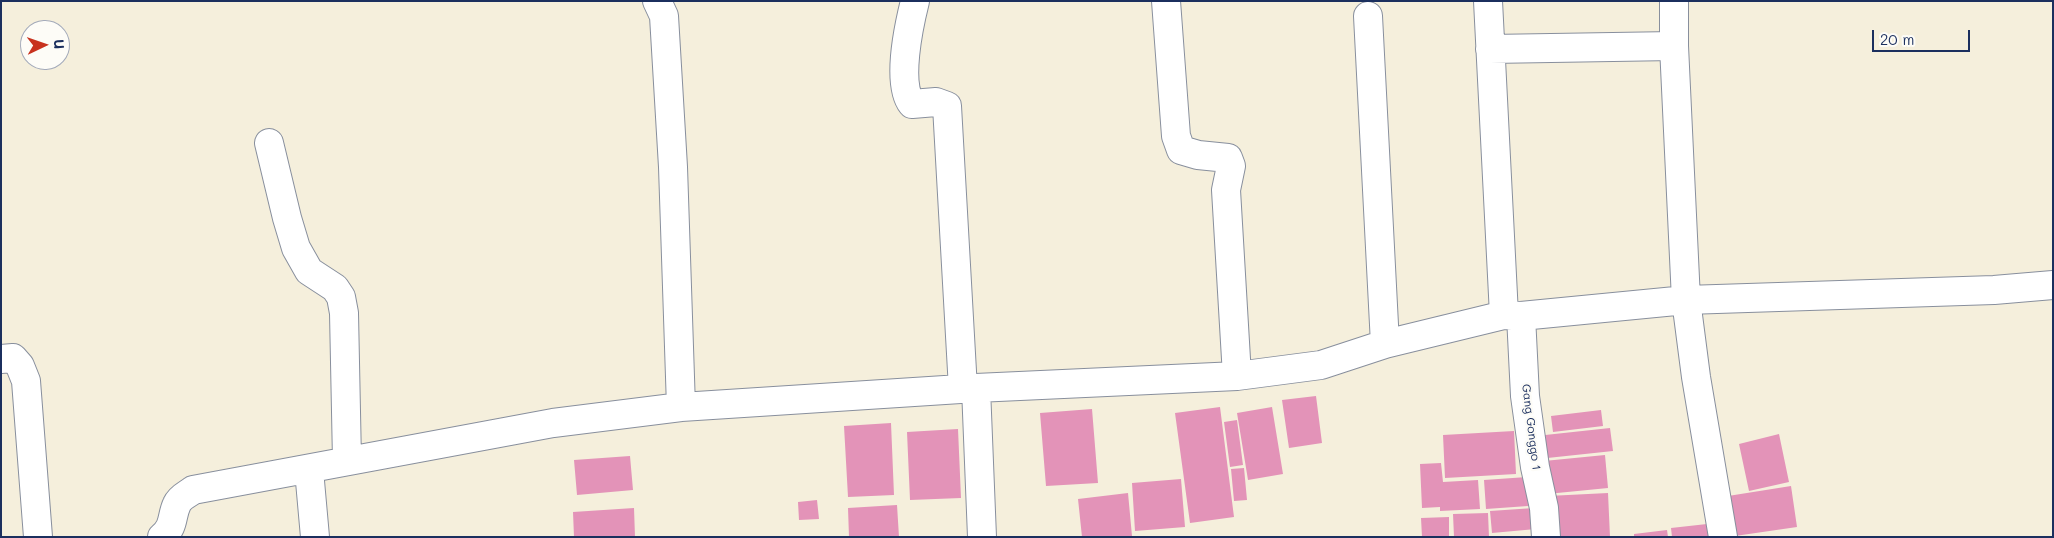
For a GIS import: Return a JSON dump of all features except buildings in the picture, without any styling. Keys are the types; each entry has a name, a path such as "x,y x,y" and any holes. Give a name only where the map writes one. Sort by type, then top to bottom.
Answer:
{"street":[{"path":"657,1 664,16 673,167 681,407"},
{"path":"915,1 908,32 905,68 907,97 912,104 936,102 947,106 982,537"},
{"path":"1166,1 1176,136 1181,150 1198,155 1228,158 1231,166 1226,190 1237,376"},
{"name":"Gang Gonggo 1","path":"1488,1 1490,49 1512,316 1535,467 1544,508 1546,537"},
{"path":"1674,1 1674,46 1686,300 1696,377 1723,537"},
{"path":"1368,16 1385,344"},
{"path":"1490,49 1674,46"},
{"path":"269,143 296,248 309,271 335,288 341,297 344,313 347,461"},
{"path":"170,532 177,504 185,495 193,490 309,470 347,461 553,423 681,407 969,388 1237,376 1321,365 1385,344 1512,316 1686,300 1984,290 2053,285"},
{"path":"1,359 13,358 20,366 26,381 38,537"},
{"path":"309,470 315,537"}]}
